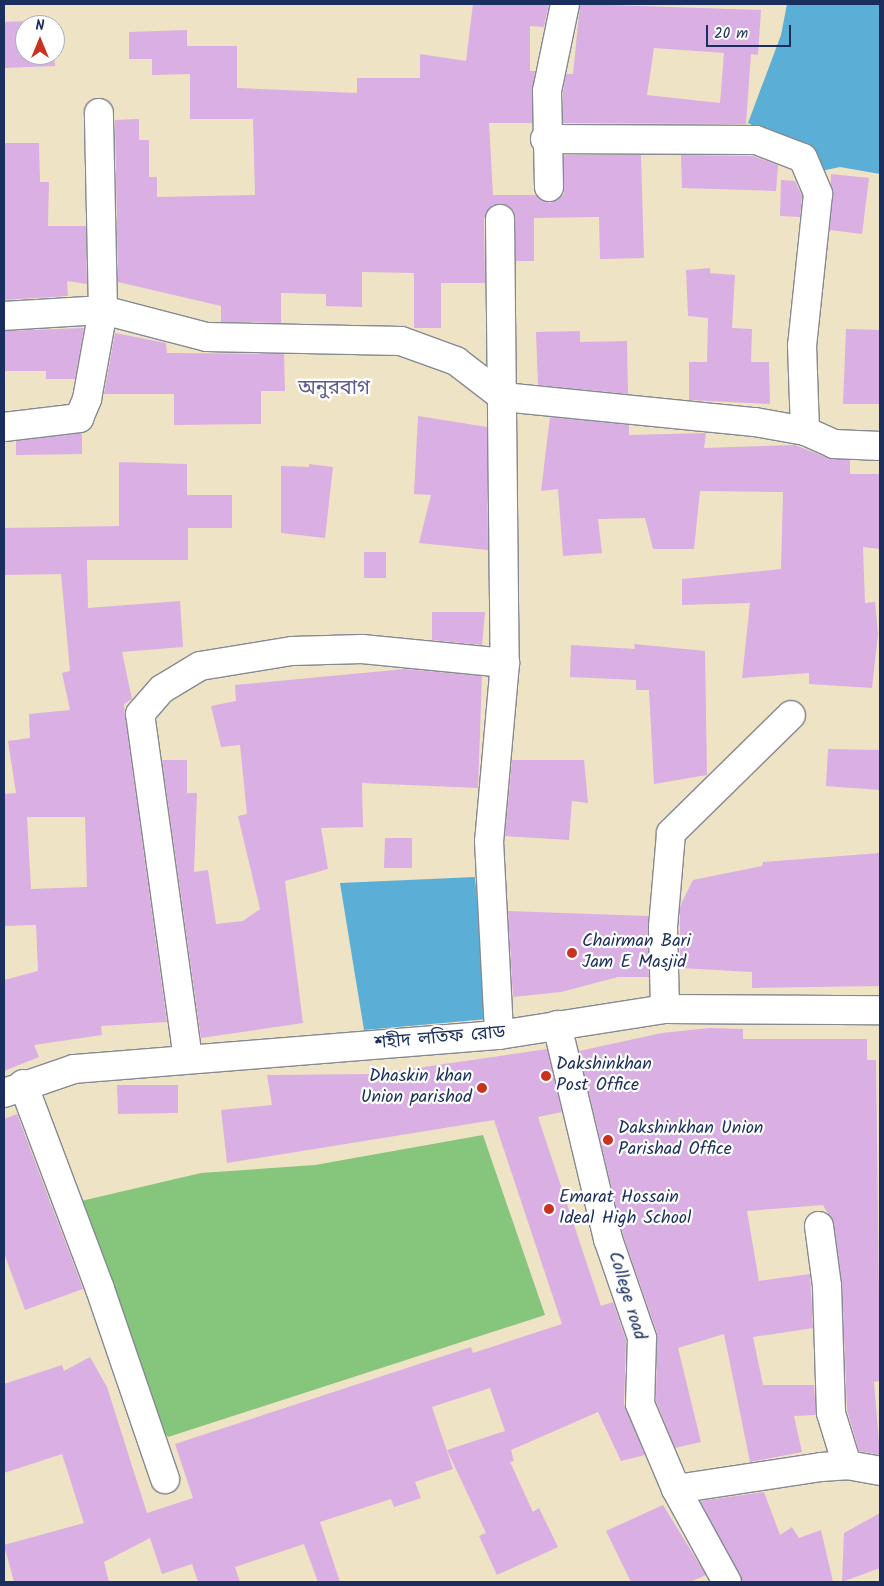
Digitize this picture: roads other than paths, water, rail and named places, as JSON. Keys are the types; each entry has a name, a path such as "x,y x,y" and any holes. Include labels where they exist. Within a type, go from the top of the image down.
{"street":[{"path":"548,187 545,139 547,92 565,4"},
{"path":"4,427 79,418 87,400 103,310 99,113"},
{"path":"545,139 756,140 803,158 818,194 802,344 805,431"},
{"path":"499,1035 489,841 505,663 500,219"},
{"path":"4,316 103,310 207,338 401,341 456,361 503,397 755,422 805,431 834,444 880,446"},
{"path":"188,1059 140,714 162,689 200,666 292,651 362,649 505,663"},
{"path":"665,1009 663,927 671,833 791,715"},
{"name":"শহীদ লতিফ রোড","path":"13,1088 74,1069 499,1035 665,1009 880,1010"},
{"name":"College road","path":"557,1025 608,1239 642,1338 640,1404 676,1489 727,1582"},
{"path":"13,1088 100,1289 165,1479"},
{"path":"819,1226 827,1286 831,1412 847,1465"},
{"path":"676,1489 847,1465 880,1471"}],"water":[{"path":"787,4 880,4 880,174 840,167 812,173 774,135 748,123 781,35"},
{"path":"475,877 488,1019 364,1030 340,883"}],"place":[{"name":"Chairman Bari Jam E Masjid","path":"572,953"},
{"name":"Dakshinkhan Post Office","path":"546,1076"},
{"name":"Dhaskin khan Union parishod","path":"482,1088"},
{"name":"Dakshinkhan Union Parishad Office","path":"608,1140"},
{"name":"Emarat Hossain Ideal High School","path":"549,1209"}],"district":[{"name":"অনুরবাগ","path":"334,389"}]}
